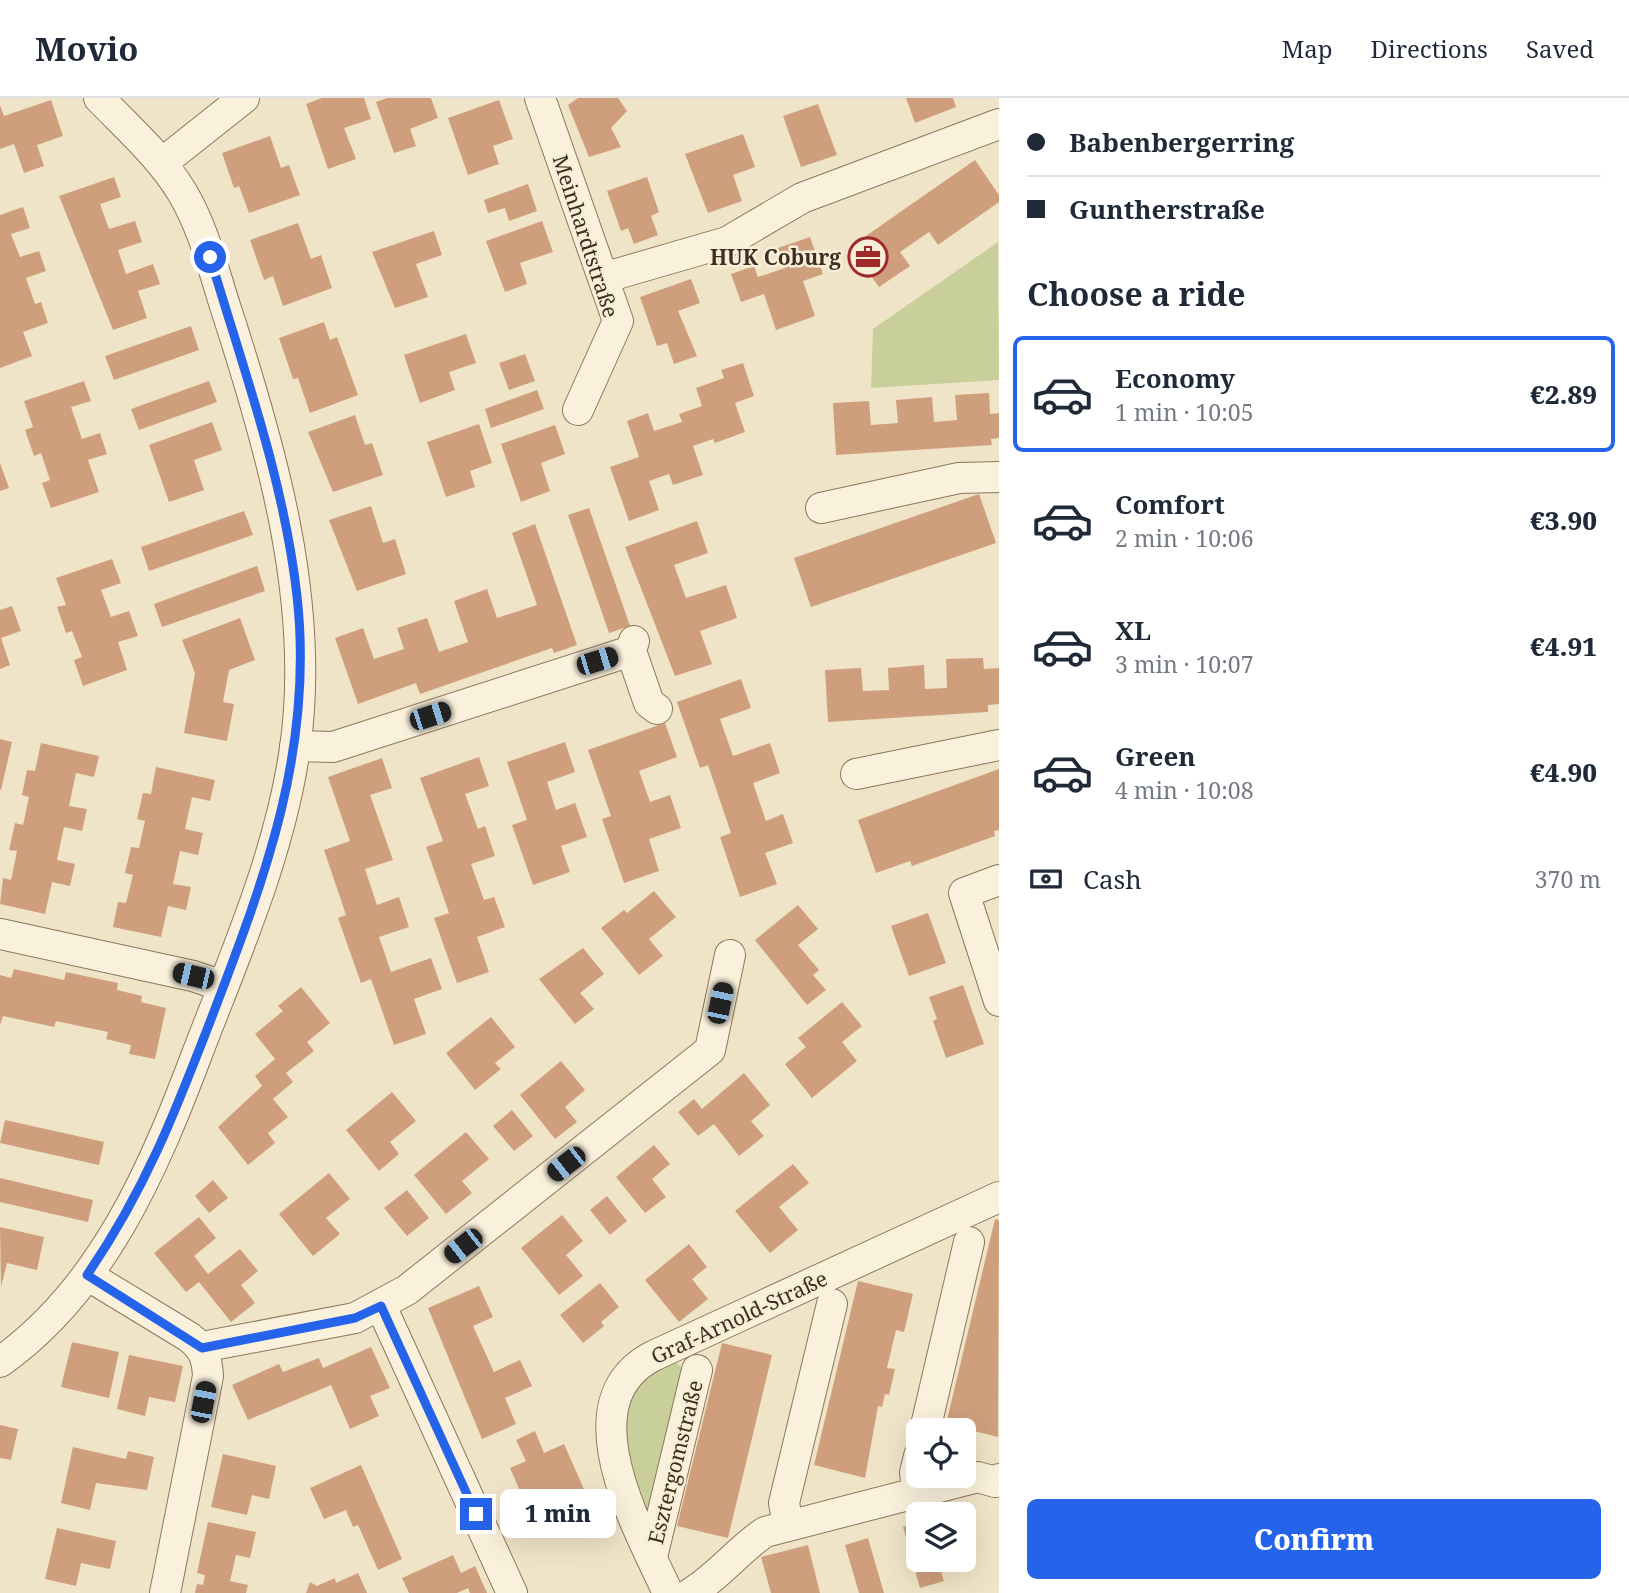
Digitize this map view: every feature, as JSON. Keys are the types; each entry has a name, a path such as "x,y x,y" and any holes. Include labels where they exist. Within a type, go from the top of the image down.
{"street":[{"path":"0,1362 18,1349 57,1311 87,1275 140,1191 160,1151 248,920 285,802 295,746 300,658 297,597 288,541 240,351 203,234 162,163 99,98"},
{"path":"162,163 244,98"},
{"name":"Meinhardtstraße","path":"540,98 618,321 579,410"},
{"path":"603,278 727,242 802,198 999,124"},
{"path":"821,509 959,478 999,477"},
{"path":"295,746 333,747 632,646 649,703 657,709"},
{"path":"856,774 999,746"},
{"path":"999,880 964,894 992,952 999,1001"},
{"path":"0,934 193,976 223,986"},
{"path":"87,1275 202,1348 355,1318 381,1306 407,1290 710,1050 730,955"},
{"name":"Graf-Arnold-Straße","path":"652,1557 637,1525 609,1433 615,1394 632,1370 653,1356 999,1197"},
{"path":"928,1418 969,1242"},
{"path":"788,1525 784,1503 832,1304"},
{"path":"381,1306 512,1593"},
{"path":"165,1593 208,1376 202,1348"},
{"name":"Esztergomstraße","path":"668,1593 652,1557 697,1370"},
{"path":"691,1593 708,1583 749,1543 765,1532 978,1477 998,1483"}],"green space":[{"path":"998,242 999,380 871,388 873,329"},
{"path":"672,1359 685,1370 651,1520 643,1522 618,1413 625,1394"}],"building":[{"path":"322,98 364,98 371,119 344,128 356,159 328,169 306,104"},
{"path":"387,98 431,98 438,118 410,129 416,146 394,153 376,102"},
{"path":"578,98 618,98 627,111 611,128 621,147 589,157 568,105"},
{"path":"906,98 953,98 956,107 915,123"},
{"path":"51,100 63,136 37,145 44,166 24,173 14,144 0,149 0,105 4,116"},
{"path":"499,100 513,139 493,146 499,164 468,175 448,118"},
{"path":"818,104 837,155 801,167 783,116"},
{"path":"743,134 755,167 733,175 742,201 708,213 685,154"},
{"path":"270,136 281,168 289,165 300,195 249,213 239,186 234,188 222,153"},
{"path":"975,160 999,195 999,202 938,245 929,232 900,252 910,266 879,287 850,247"},
{"path":"114,177 121,197 100,204 109,229 135,221 142,242 118,250 126,274 153,264 160,284 138,291 147,318 113,330 59,196"},
{"path":"647,177 659,212 651,216 658,235 634,244 628,228 621,231 607,191"},
{"path":"528,184 537,211 509,221 505,208 488,213 484,200"},
{"path":"23,207 30,228 11,234 20,257 39,251 46,271 26,278 35,304 41,302 48,323 23,332 32,356 0,368 0,215"},
{"path":"542,221 553,252 520,263 527,284 505,292 486,241"},
{"path":"298,223 311,259 321,255 332,288 283,306 273,276 264,280 250,240"},
{"path":"434,231 442,255 416,264 428,297 395,308 372,252"},
{"path":"810,237 823,274 803,281 815,316 776,330 764,294 741,302 731,274 754,266 758,277 785,268 778,248"},
{"path":"691,279 700,303 678,311 697,356 674,364 667,343 657,346 640,297"},
{"path":"324,322 330,340 337,337 358,395 310,413 298,378 293,379 279,338"},
{"path":"191,326 199,350 114,380 105,356"},
{"path":"466,334 476,363 449,372 455,390 420,403 404,355"},
{"path":"525,354 535,381 509,390 499,363"},
{"path":"743,363 754,396 735,403 745,432 715,443 713,439 693,446 703,475 673,485 669,474 649,481 659,510 629,521 610,467 639,457 627,421 648,413 654,431 682,422 679,414 702,406 696,388 724,378 721,370"},
{"path":"84,381 91,401 71,407 82,439 100,433 107,454 88,460 99,492 51,508 42,483 50,480 41,453 34,456 25,430 33,427 24,401"},
{"path":"209,381 217,402 139,430 131,409"},
{"path":"537,390 544,409 491,428 485,409"},
{"path":"989,393 990,414 999,413 999,438 991,439 992,445 836,455 833,403 869,401 871,425 898,423 896,400 932,397 934,422 957,420 955,395"},
{"path":"355,415 365,445 372,443 383,475 333,492 308,432"},
{"path":"212,422 222,450 194,460 204,490 169,502 149,445"},
{"path":"479,424 492,463 470,471 475,487 446,497 427,442"},
{"path":"555,425 565,454 541,463 550,491 521,502 501,444"},
{"path":"0,463 9,488 0,491"},
{"path":"979,494 996,543 811,607 794,558"},
{"path":"371,506 383,543 395,539 406,574 357,591 329,520"},
{"path":"589,508 630,626 609,633 568,515"},
{"path":"244,511 253,535 149,571 141,547"},
{"path":"697,521 708,553 674,565 686,598 726,585 737,618 700,631 712,664 675,676 625,547"},
{"path":"535,524 577,645 554,653 552,648 420,694 416,683 358,704 335,638 363,628 374,659 404,649 397,628 427,618 439,652 468,642 454,601 487,589 497,618 537,605 512,533"},
{"path":"112,559 121,583 101,590 111,617 129,611 138,636 118,642 127,670 83,686 74,660 82,657 72,631 66,633 57,607 66,605 56,578"},
{"path":"257,566 265,591 162,627 154,604"},
{"path":"12,606 21,631 1,638 10,665 0,669 0,610"},
{"path":"240,618 255,660 229,670 223,702 234,704 227,741 184,733 195,673 182,640"},
{"path":"983,658 984,669 999,668 999,704 988,705 988,712 828,722 825,670 861,668 863,691 889,690 888,668 924,665 925,689 947,688 946,659"},
{"path":"741,679 751,708 720,719 733,756 770,743 780,773 753,783 766,821 783,814 793,843 765,853 777,884 740,897 720,837 731,833 708,765 700,768 677,702"},
{"path":"665,723 677,757 639,771 650,802 670,795 681,828 649,839 659,871 624,883 602,819 611,816 588,750"},
{"path":"0,739 12,742 1,790 0,789"},
{"path":"565,742 575,772 547,782 556,810 575,803 587,837 561,846 570,872 533,885 512,825 527,820 507,762"},
{"path":"41,743 99,756 94,777 76,773 69,806 87,809 82,831 64,827 57,860 75,864 70,886 52,882 45,914 0,904 3,878 11,880 17,851 9,850 15,823 23,825 29,797 22,795 27,770 35,771"},
{"path":"479,757 489,786 465,794 478,829 485,826 495,856 471,864 484,900 494,897 505,927 477,937 489,972 457,983 434,918 449,913 426,847 443,841 420,778"},
{"path":"382,758 392,788 370,795 393,860 365,869 377,905 399,897 409,927 379,937 391,972 431,958 442,989 414,999 426,1034 394,1045 371,979 361,983 338,918 346,915 324,850 350,841 328,777"},
{"path":"156,767 215,780 210,801 192,797 185,829 203,833 198,855 180,851 173,884 191,887 186,910 168,906 161,937 113,927 118,902 126,903 133,875 125,873 131,847 139,848 145,821 137,819 143,793 151,794"},
{"path":"999,769 999,830 994,831 995,836 912,866 910,861 876,873 858,820"},
{"path":"654,891 676,917 649,939 663,956 639,975 601,928 624,910 627,913"},
{"path":"798,905 818,929 798,945 819,970 813,975 826,990 807,1005 755,940"},
{"path":"928,913 946,963 909,976 891,926"},
{"path":"583,948 604,974 580,993 594,1009 575,1024 539,979"},
{"path":"14,969 64,980 66,972 118,983 117,990 142,996 141,1002 166,1008 155,1059 129,1054 131,1045 106,1039 108,1032 56,1021 54,1027 3,1016 0,1025 0,975 11,978"},
{"path":"963,985 984,1044 946,1058 933,1021 937,1019 929,997"},
{"path":"301,987 330,1023 307,1042 314,1051 286,1073 293,1082 273,1099 288,1117 268,1133 275,1143 248,1165 218,1127 262,1086 255,1076 275,1059 255,1034 283,1011 278,1006"},
{"path":"842,1002 862,1026 842,1042 857,1061 812,1098 785,1064 806,1047 798,1038"},
{"path":"491,1017 515,1047 495,1063 501,1069 475,1090 446,1053"},
{"path":"561,1061 585,1090 565,1107 577,1122 555,1139 520,1095"},
{"path":"744,1073 770,1105 751,1121 764,1136 739,1156 714,1124 698,1136 678,1112 694,1099 702,1109"},
{"path":"392,1092 416,1121 390,1142 399,1154 379,1171 346,1130"},
{"path":"512,1110 533,1136 514,1151 493,1126"},
{"path":"5,1120 104,1142 99,1165 0,1143"},
{"path":"466,1132 489,1159 462,1181 472,1193 446,1214 414,1175"},
{"path":"654,1145 670,1164 652,1179 666,1197 645,1213 616,1177"},
{"path":"793,1164 809,1183 779,1207 798,1230 770,1253 735,1211"},
{"path":"329,1173 350,1199 326,1218 340,1234 313,1256 279,1214"},
{"path":"0,1178 93,1200 88,1222 0,1202"},
{"path":"213,1180 228,1198 209,1213 195,1196"},
{"path":"407,1190 429,1218 407,1236 384,1208"},
{"path":"607,1196 627,1221 610,1235 590,1210"},
{"path":"562,1215 583,1241 566,1255 583,1276 559,1295 521,1248"},
{"path":"199,1217 216,1238 194,1256 208,1274 240,1249 258,1271 241,1285 255,1303 231,1322 199,1282 186,1292 154,1253"},
{"path":"995,1219 999,1220 998,1437 976,1432 976,1418 947,1418"},
{"path":"0,1227 44,1237 37,1270 7,1263 1,1287"},
{"path":"689,1244 707,1267 692,1279 708,1299 679,1322 645,1280"},
{"path":"858,1281 913,1294 904,1332 896,1330 887,1368 895,1369 889,1395 885,1394 882,1407 878,1406 865,1478 814,1465"},
{"path":"600,1283 619,1307 601,1322 604,1326 583,1343 560,1315"},
{"path":"479,1286 493,1317 473,1326 494,1372 520,1360 532,1386 505,1398 516,1424 482,1439 428,1308"},
{"path":"72,1342 119,1352 109,1398 61,1387"},
{"path":"722,1343 772,1355 728,1538 677,1526"},
{"path":"371,1347 390,1388 370,1396 379,1416 350,1429 331,1385 248,1420 232,1385 279,1364 283,1372 319,1358 323,1368"},
{"path":"129,1355 183,1366 175,1402 149,1397 145,1416 117,1409"},
{"path":"0,1425 18,1429 11,1460 0,1458"},
{"path":"535,1431 544,1453 564,1444 587,1496 533,1520 510,1468 526,1461 516,1440"},
{"path":"73,1447 126,1459 128,1451 154,1457 147,1490 96,1483 90,1510 61,1503"},
{"path":"223,1454 276,1466 269,1499 252,1495 247,1515 211,1507"},
{"path":"361,1465 402,1559 378,1570 358,1525 353,1527 346,1510 324,1519 310,1488"},
{"path":"208,1522 256,1532 250,1558 236,1555 230,1581 248,1585 246,1593 195,1593 197,1584 203,1585 205,1575 197,1573"},
{"path":"57,1528 116,1541 110,1569 81,1563 76,1586 45,1579"},
{"path":"868,1538 884,1593 859,1593 845,1545"},
{"path":"808,1545 820,1593 771,1593 761,1557"},
{"path":"453,1555 461,1573 475,1566 487,1593 470,1593 468,1588 457,1593 409,1593 402,1578"},
{"path":"916,1572 941,1572 944,1581 920,1588"},
{"path":"358,1573 367,1593 306,1593 310,1582 317,1586 335,1578 336,1583"}],"place":[{"name":"HUK Coburg","path":"868,257"}],"route":[{"path":"210,257 240,351 288,541 297,597 299,715 285,802 248,920 185,1087 160,1151 140,1191 87,1275 190,1337 202,1348 355,1318 381,1306 476,1514"}]}
